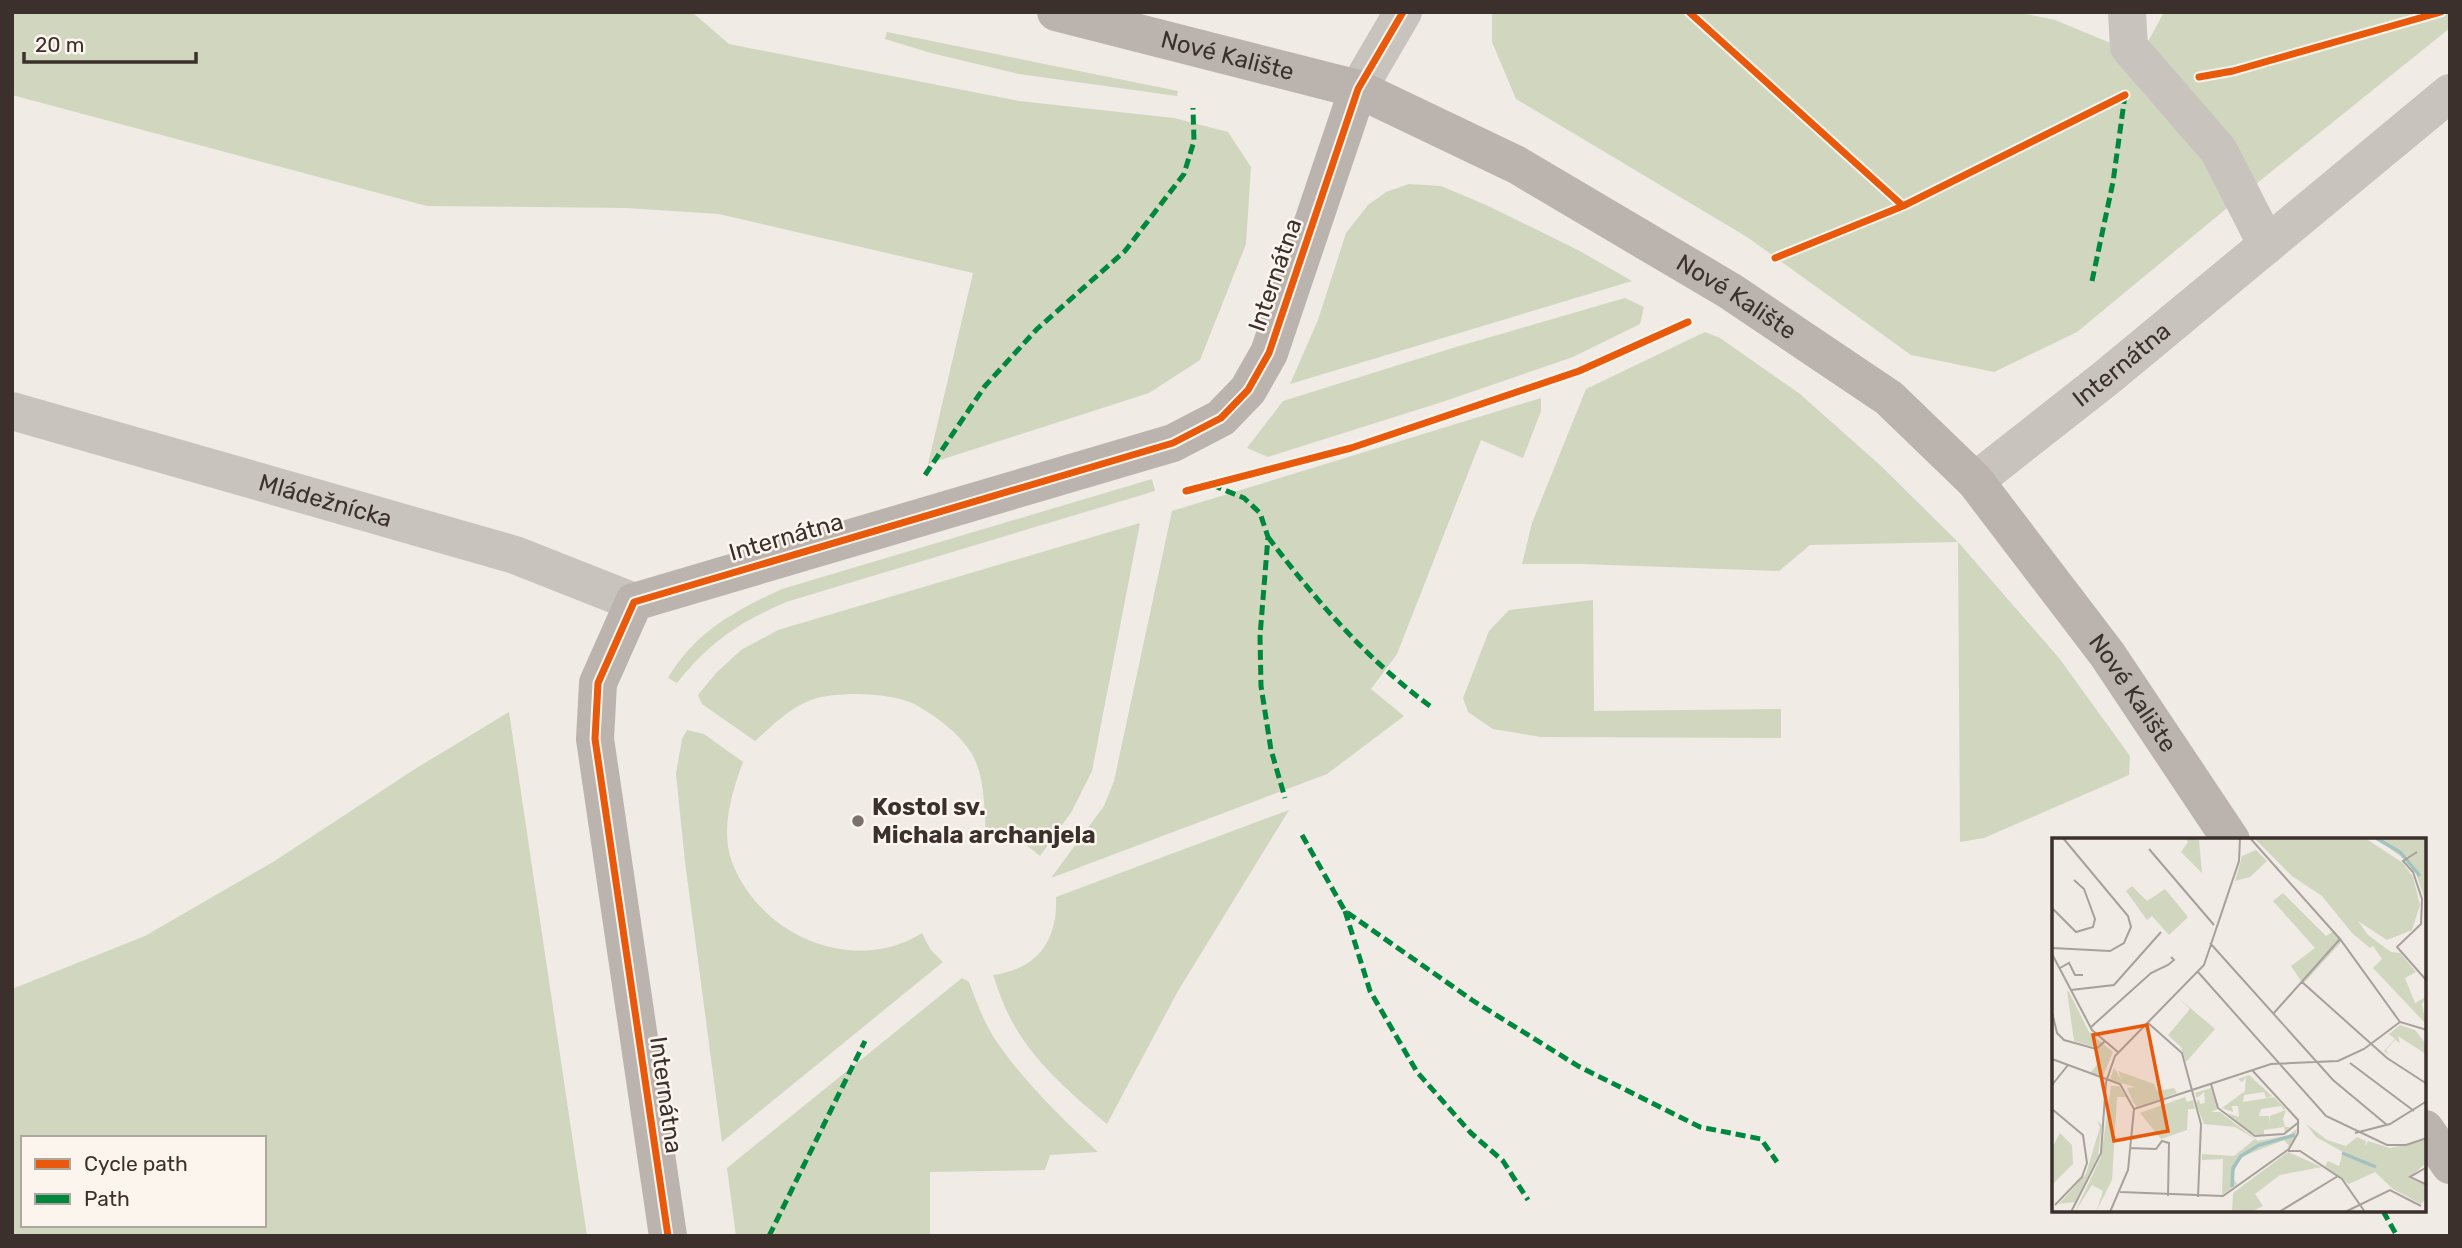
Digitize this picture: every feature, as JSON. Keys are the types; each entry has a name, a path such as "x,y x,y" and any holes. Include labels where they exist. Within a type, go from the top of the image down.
{"street":[{"name":"Nové Kalište","path":"1056,12 1358,89 1517,165 1730,291 1889,398 1975,481 2107,654 2230,838"},
{"path":"1358,89 1404,12"},
{"path":"2127,12 2129,47 2219,151 2267,245"},
{"name":"Internátna","path":"667,1236 596,739 598,683 634,602 1173,443 1221,418 1248,390 1269,353 1358,89"},
{"name":"Internátna","path":"1975,481 2106,378 2450,93"},
{"name":"Mládežnícka","path":"12,411 515,555 634,602"},
{"path":"2427,1132 2450,1165"}],"green space":[{"path":"12,12 692,12 729,44 1019,101 1174,118 1228,132 1251,167 1246,244 1200,360 1149,393 928,464 973,273 719,214 626,208 427,206 12,95"},
{"path":"1492,12 2016,12 2055,20 2132,52 2143,51 2164,12 2450,12 2450,28 2077,332 1994,372 1911,355 1747,237 1516,99 1492,42"},
{"path":"887,32 1178,91 1177,96 1019,74 885,39"},
{"path":"1409,184 1441,186 1486,205 1578,250 1632,281 1290,384 1318,320 1346,233 1368,205 1386,192"},
{"path":"1625,298 1644,307 1640,324 1573,357 1268,457 1247,448 1283,401"},
{"path":"1705,332 1720,338 1800,394 1881,466 1958,542 1810,545 1779,571 1522,564 1532,523 1586,389"},
{"path":"1541,398 1541,411 1523,458 1481,440 1397,654 1371,689 1404,716 1327,774 1051,878 1104,806 1114,781 1172,511"},
{"path":"1152,479 1155,491 786,602 726,635 701,656 677,683 668,678 691,647 718,624 782,589"},
{"path":"1140,523 1092,771 1072,811 1040,856 1016,839 986,833 982,782 972,754 947,726 916,705 879,695 822,697 795,708 755,741 702,704 698,695 716,673 741,650 778,630"},
{"path":"1958,542 2059,658 2130,756 2129,775 1984,838 1960,842"},
{"path":"1593,600 1594,711 1781,709 1781,738 1541,737 1493,729 1468,712 1463,698 1489,631 1509,610"},
{"path":"509,712 587,1236 12,1236 12,989 145,936 273,862 415,769"},
{"path":"687,730 704,734 743,762 729,811 727,837 732,862 745,888 764,910 786,928 812,941 839,949 868,950 895,945 922,933 930,949 943,962 722,1142 676,774 682,739"},
{"path":"1289,810 1178,991 1107,1124 1045,1066 1023,1040 1002,1001 993,975 1022,966 1042,950 1053,927 1056,897"},
{"path":"962,978 969,982 990,1030 1010,1060 1046,1101 1098,1152 1050,1155 1045,1170 930,1172 930,1236 736,1236 727,1168"}],"marked path":[{"path":"2092,281 2113,182 2125,95"},
{"path":"925,475 985,386 1037,329 1125,251 1184,174 1194,141 1193,108"},
{"path":"1212,485 1244,498 1260,513 1268,537 1260,636 1261,686 1271,750 1285,798"},
{"path":"1268,537 1305,584 1366,651 1434,709"},
{"path":"1302,835 1345,911 1472,1000 1578,1066 1700,1127 1761,1139 1777,1162"},
{"path":"1345,911 1370,991 1417,1072 1471,1133 1503,1161 1528,1200"},
{"path":"769,1236 865,1041"},
{"path":"2384,1213 2397,1236"}],"cycle path":[{"path":"668,1236 595,739 598,683 634,602 1173,443 1221,418 1248,390 1269,353 1358,89 1403,12"},
{"path":"1689,12 1903,206"},
{"path":"2199,77 2233,71 2441,12"},
{"path":"1775,258 1903,206 2125,95"},
{"path":"1186,491 1351,448 1579,371 1688,322"}],"place":[{"name":"Kostol sv. Michala archanjela","path":"858,821"}]}
